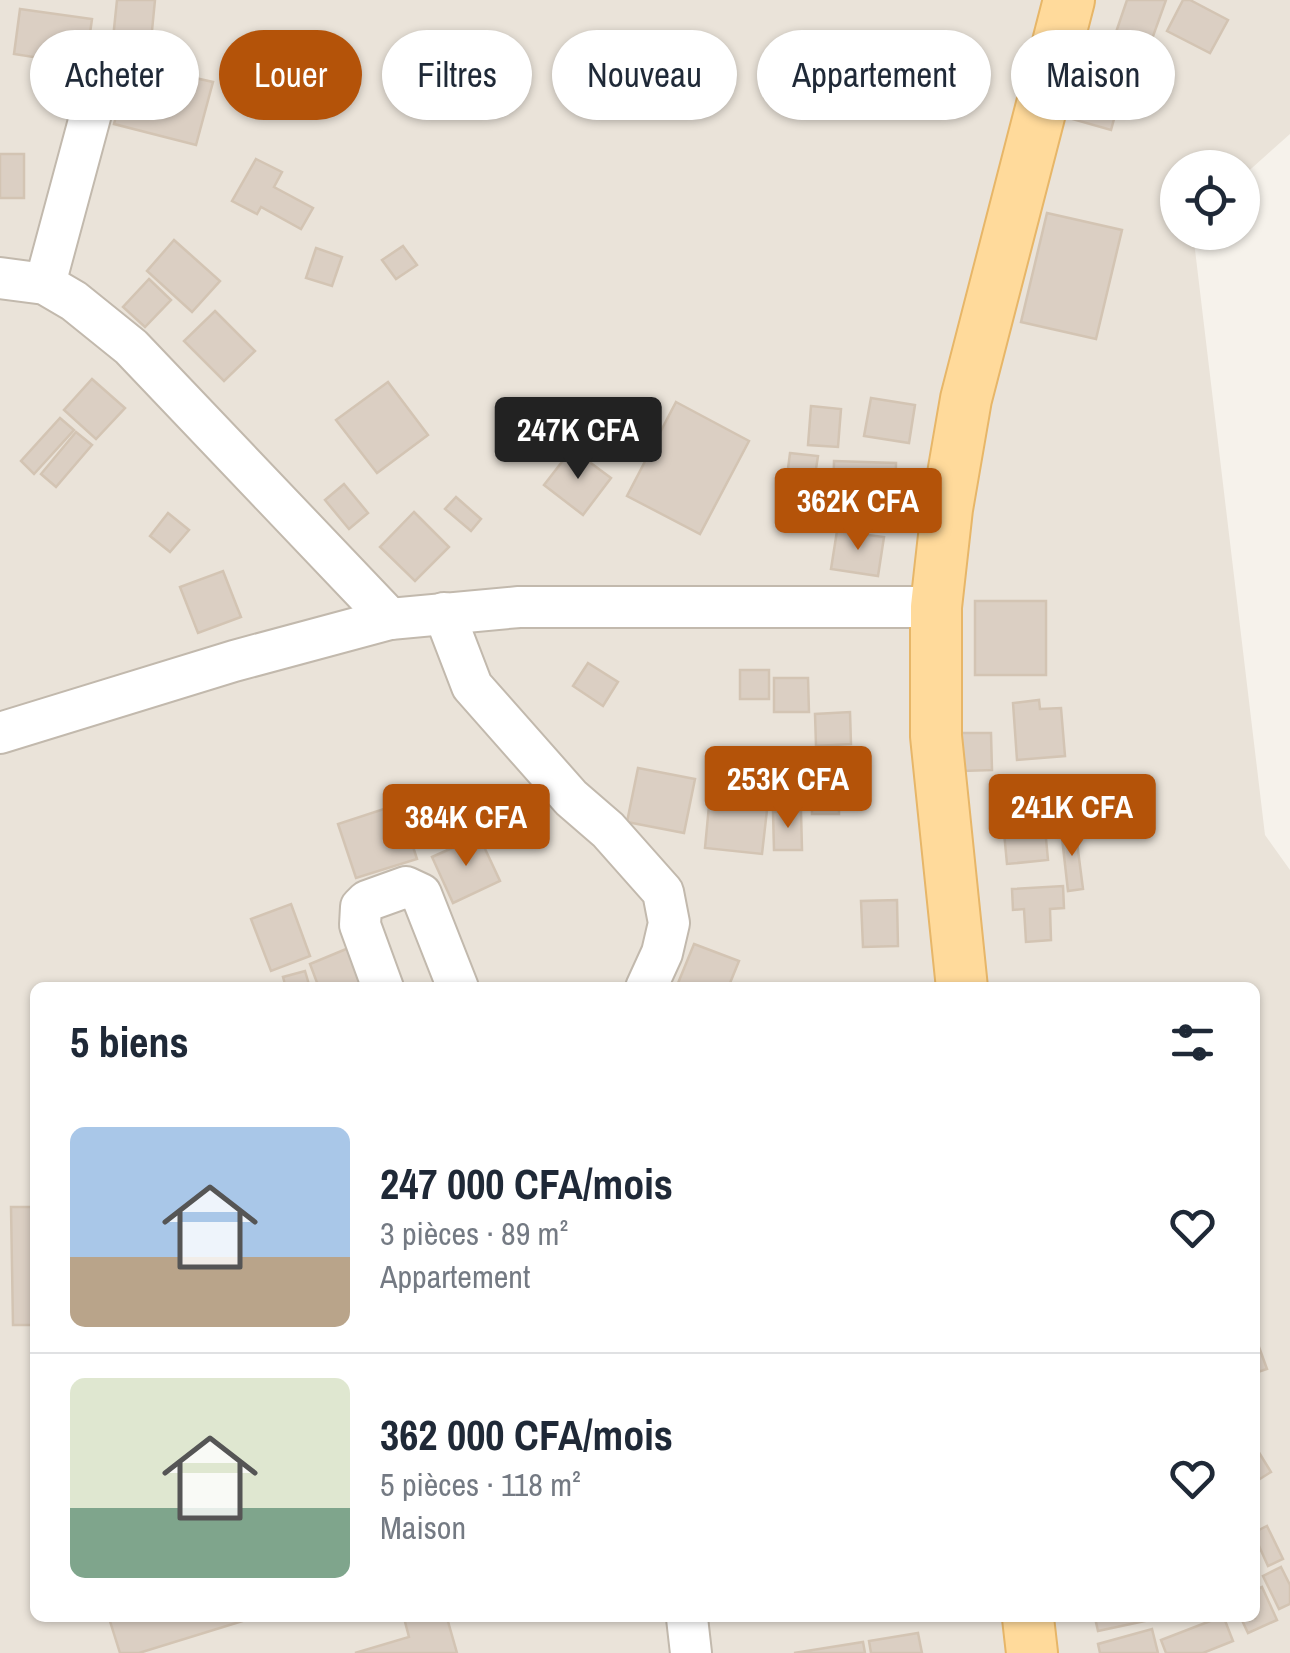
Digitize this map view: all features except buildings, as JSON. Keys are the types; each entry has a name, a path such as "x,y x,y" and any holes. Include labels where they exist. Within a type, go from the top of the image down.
{"main road":[{"path":"961,982 936,736 936,608 947,509 966,399 1069,0"},
{"path":"1028,1622 1032,1653"}],"street":[{"path":"45,284 89,120"},
{"path":"0,278 45,284 74,300 131,348 390,619"},
{"path":"0,732 234,660 390,619 519,607 936,608"},
{"path":"444,613 472,686 571,798 608,830 663,892 668,923 662,953 649,982"},
{"path":"381,982 359,914 366,900 406,887 421,894 456,982"},
{"path":"687,1622 691,1653"}],"shaded area":[{"path":"0,0 1290,0 1290,134 1260,161 1260,150 1160,150 1160,250 1195,250 1265,835 1290,870 1290,1653 0,1653"}]}
